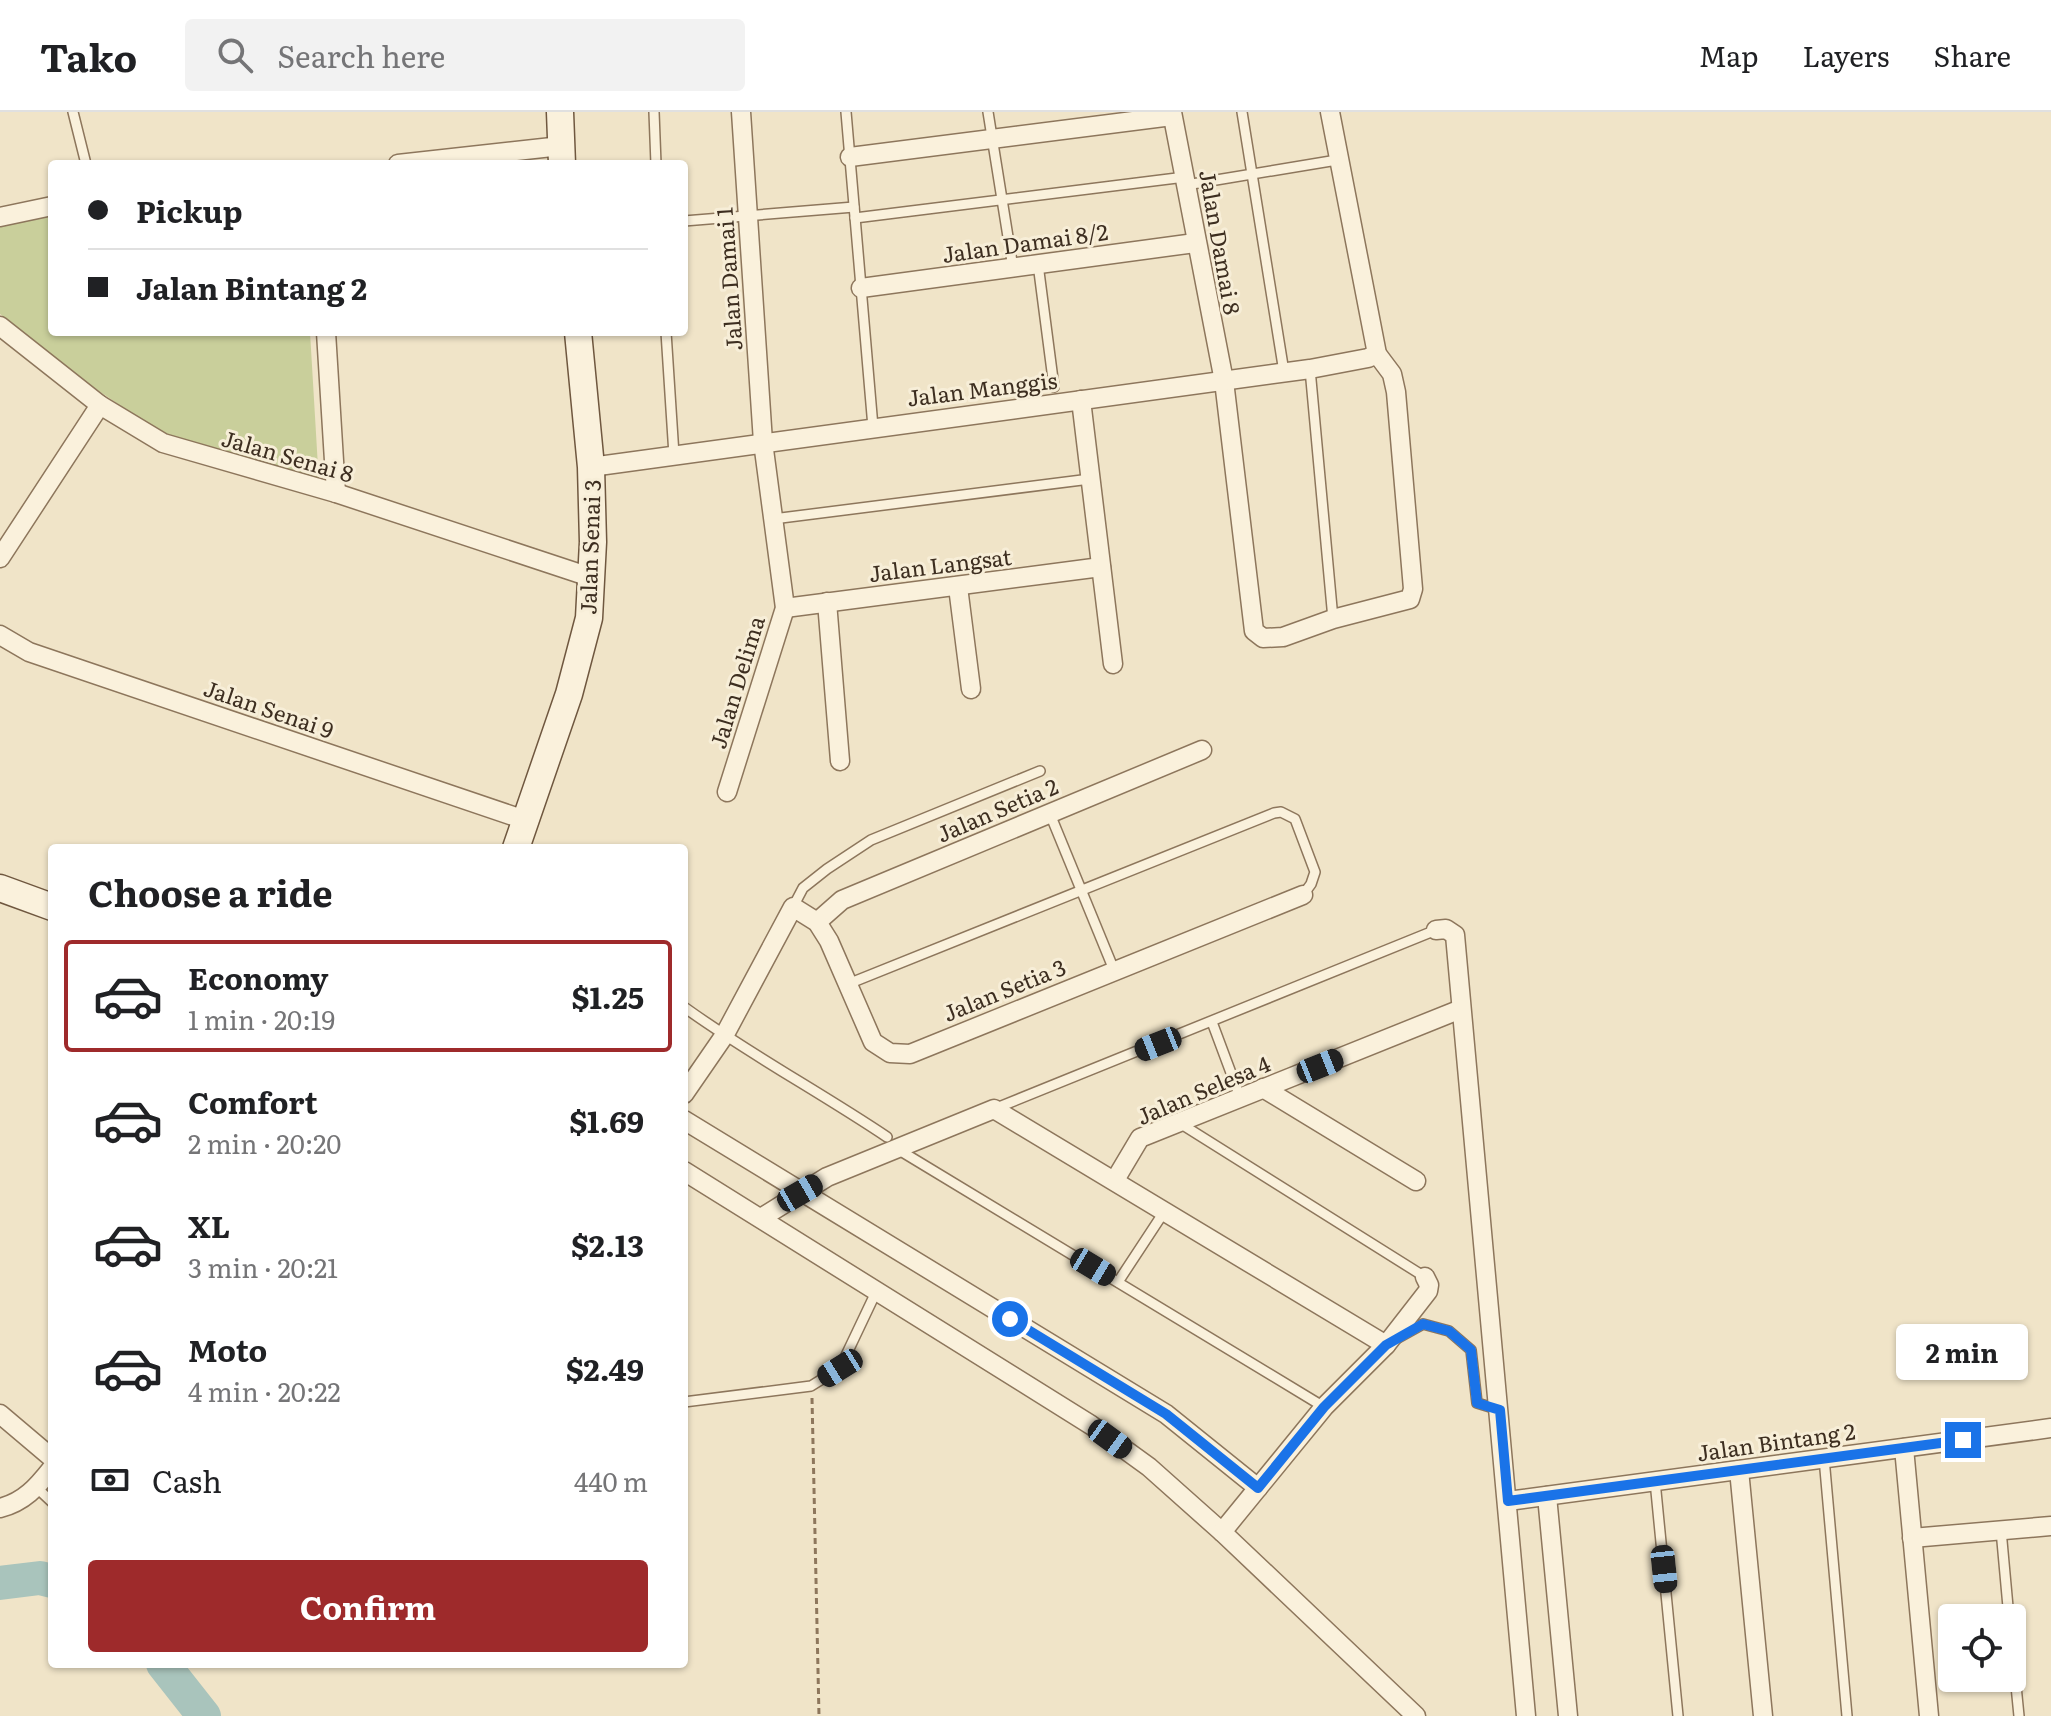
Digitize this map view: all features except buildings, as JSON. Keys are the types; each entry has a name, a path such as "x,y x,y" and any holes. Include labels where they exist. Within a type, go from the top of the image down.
{"street":[{"path":"471,160 562,155 560,112"},
{"name":"Jalan Damai 1","path":"741,112 763,442"},
{"path":"1330,112 1377,354 1392,374 1396,392 1413,589 1410,599 1333,619"},
{"path":"850,157 1172,114"},
{"name":"Jalan Damai 8","path":"1172,114 1224,381 1254,631 1263,638 1283,637 1333,619"},
{"path":"0,217 48,207"},
{"name":"Jalan Damai 8/2","path":"861,288 1195,243"},
{"name":"Jalan Senai 8","path":"0,326 100,405 163,443 336,493 590,577"},
{"path":"326,336 336,493"},
{"name":"Jalan Senai 3","path":"517,844 573,679 589,618 591,467 578,336"},
{"name":"Jalan Manggis","path":"591,467 1310,369 1377,354"},
{"path":"1081,400 1113,664"},
{"path":"0,558 100,405"},
{"name":"Jalan Delima","path":"727,792 785,608 763,442"},
{"name":"Jalan Langsat","path":"785,608 1101,567"},
{"path":"958,587 971,689"},
{"path":"827,602 840,761"},
{"name":"Jalan Senai 9","path":"0,635 29,652 525,820"},
{"name":"Jalan Setia 2","path":"817,922 842,900 1202,750"},
{"path":"0,888 48,906"},
{"name":"Jalan Setia 3","path":"793,907 817,922 829,941 873,1042 890,1053 910,1054 1303,895"},
{"path":"688,1088 724,1036 793,907"},
{"path":"1436,930 1446,929 1455,935 1526,1716"},
{"name":"Jalan Selesa 4","path":"1115,1180 1140,1138 1461,1009"},
{"path":"1263,1088 1416,1181"},
{"path":"761,1218 891,1142 994,1109 1386,1345"},
{"path":"688,1123 1166,1414 1258,1488"},
{"path":"688,1173 1091,1425 1149,1467 1416,1716"},
{"path":"1222,1532 1324,1407 1386,1345 1428,1291 1425,1277"},
{"path":"0,1414 48,1455"},
{"name":"Jalan Bintang 2","path":"1508,1501 2051,1428"},
{"path":"1904,1448 1929,1716"},
{"path":"1739,1470 1763,1716"},
{"path":"0,1508 17,1504 48,1473"},
{"path":"1547,1496 1568,1716"},
{"path":"1912,1538 2051,1526"}],"lane":[{"path":"73,112 85,160"},
{"path":"654,112 656,160"},
{"path":"846,112 873,427"},
{"path":"988,112 1013,268"},
{"path":"1242,112 1284,372"},
{"path":"855,218 1253,175 1337,160"},
{"path":"688,221 854,207"},
{"path":"1038,264 1054,387"},
{"path":"666,336 674,455"},
{"path":"1310,369 1333,619"},
{"path":"773,519 1090,479"},
{"path":"793,907 803,888 871,840 1040,771"},
{"path":"848,984 1266,815 1281,812 1295,819 1315,872 1303,895"},
{"path":"1050,814 1114,970"},
{"path":"994,1109 1436,930"},
{"path":"688,1010 724,1036 813,1088 891,1142 1324,1407"},
{"path":"1212,1022 1240,1097"},
{"path":"1178,1122 1425,1277"},
{"path":"1118,1282 1164,1212"},
{"path":"688,1401 811,1386 840,1368 877,1290"},
{"path":"1386,1345 1423,1324 1449,1331 1471,1350 1477,1403 1500,1410"},
{"path":"1824,1458 1847,1716"},
{"path":"1655,1481 1678,1716"},
{"path":"36,1487 48,1498"},
{"path":"2001,1530 2008,1604"},
{"path":"2017,1692 2019,1716"}],"path":[{"path":"811,1386 819,1716"}],"green space":[{"path":"48,216 48,336 310,336 319,484 161,433 90,385 0,314 0,227"}],"waterway":[{"path":"0,1583 40,1578 48,1580"},
{"path":"166,1668 204,1716"}],"route":[{"path":"1010,1319 1166,1414 1258,1488 1324,1407 1386,1345 1423,1324 1449,1331 1471,1350 1477,1403 1500,1410 1508,1501 1963,1440"}]}
